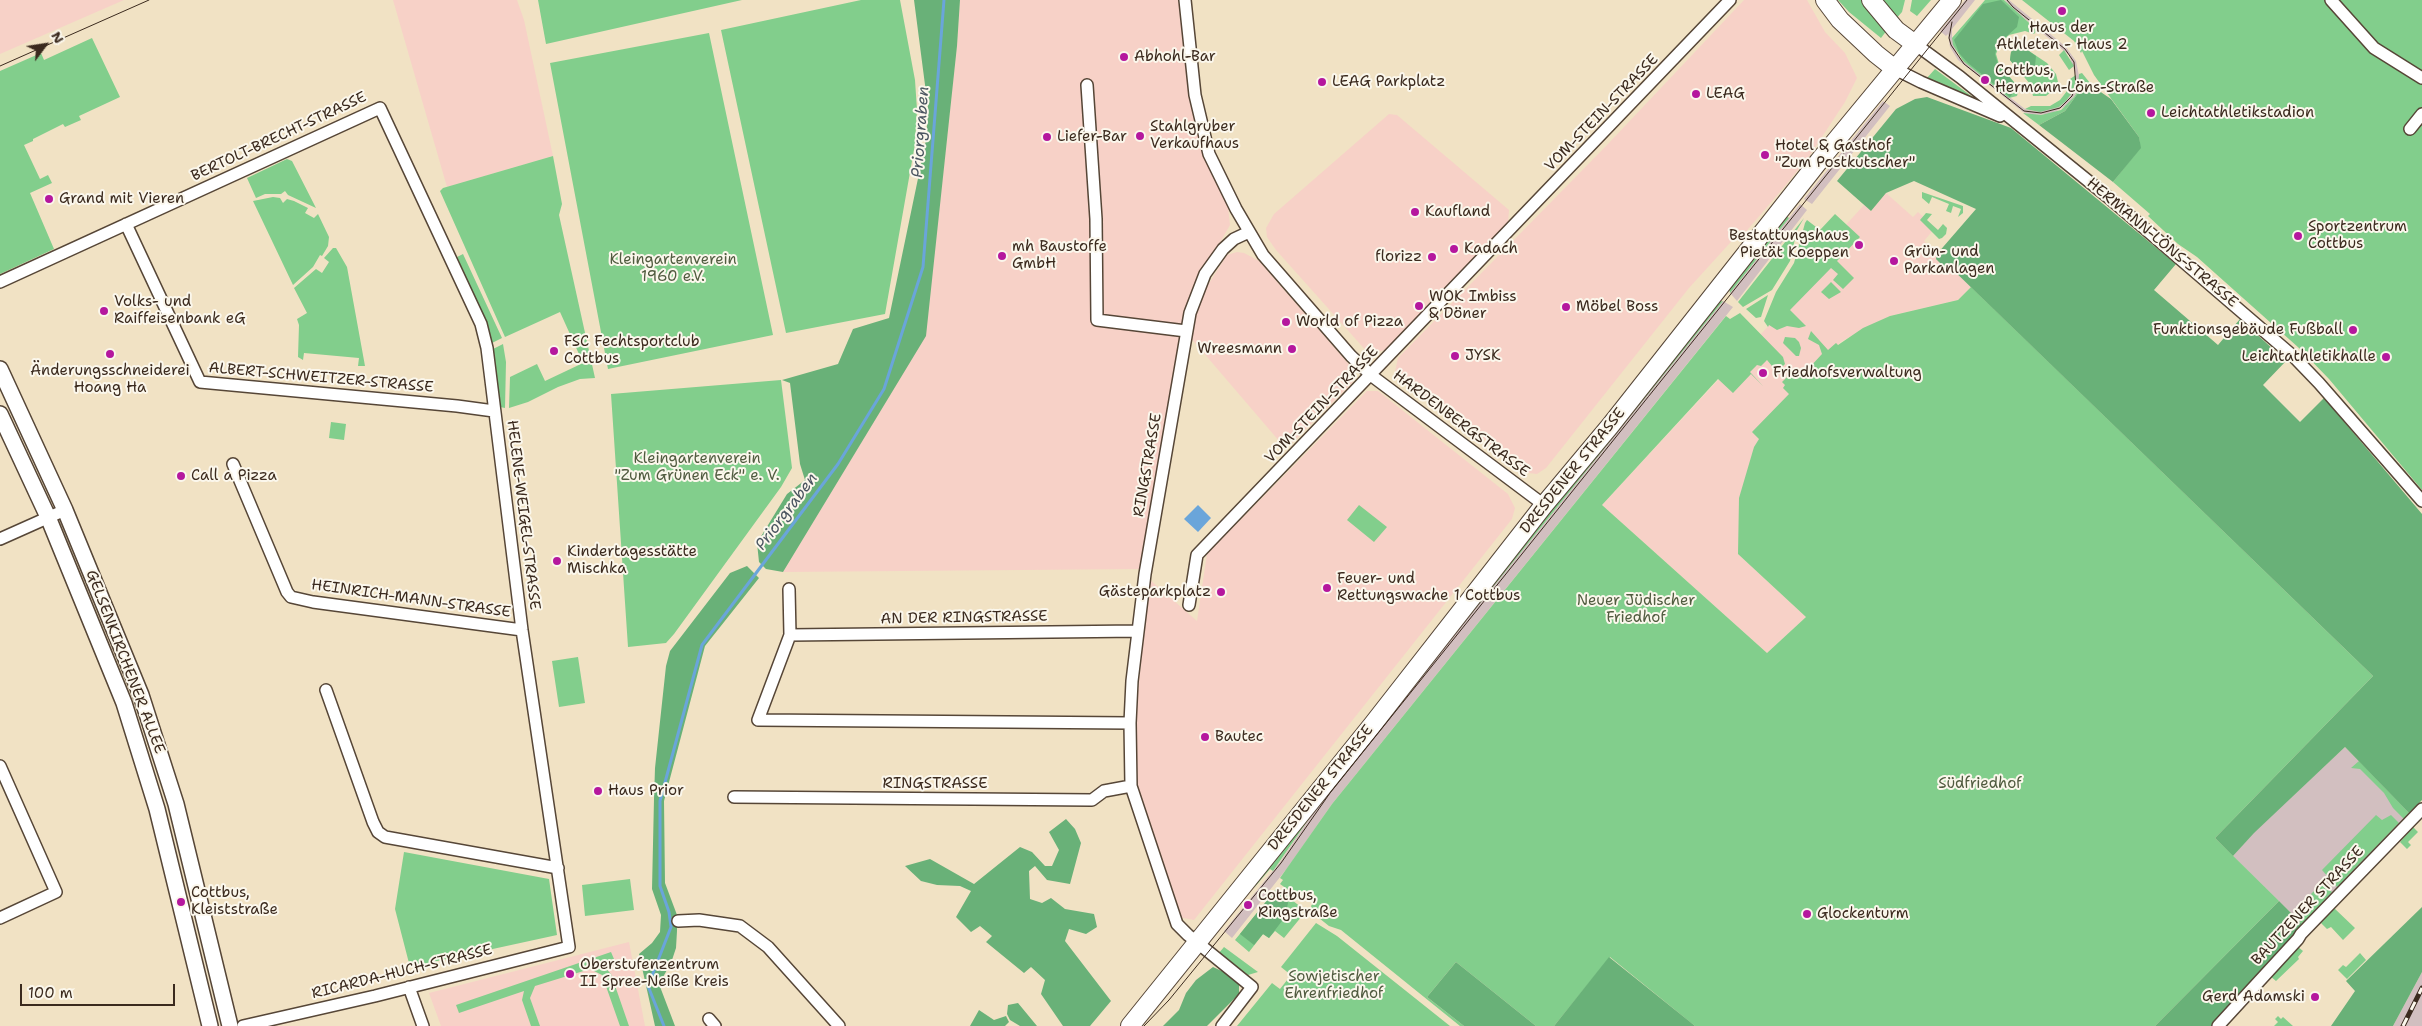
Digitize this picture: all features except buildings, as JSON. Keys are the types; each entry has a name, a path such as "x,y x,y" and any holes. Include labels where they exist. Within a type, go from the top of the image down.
{"main road":[{"name":"HERMANN-LÖNS-STRASSE","path":"1825,0 1840,20 1895,69"},
{"name":"HERMANN-LÖNS-STRASSE","path":"1871,0 1896,30 1915,44"},
{"name":"DRESDENER STRASSE","path":"1130,1026 1373,724 1544,505 1616,418 1819,161 1952,0"},
{"name":"GELSENKIRCHENER ALLEE","path":"0,369 65,510 141,695 176,804 230,1026"},
{"name":"GELSENKIRCHENER ALLEE","path":"0,414 48,517 124,703 157,809 210,1026"}],"street":[{"name":"HARDENBERGSTRASSE","path":"1185,0 1195,95 1209,154 1247,228 1264,255 1352,356 1372,376 1544,505"},
{"name":"VOM-STEIN-STRASSE","path":"1189,605 1197,555 1372,376 1730,0"},
{"path":"2332,0 2374,48 2422,78"},
{"name":"HERMANN-LÖNS-STRASSE","path":"1915,44 2123,209 2293,356 2422,501"},
{"name":"HERMANN-LÖNS-STRASSE","path":"1895,69 2018,124"},
{"path":"1086,85 1096,220 1097,320 1186,331"},
{"name":"BERTOLT-BRECHT-STRASSE","path":"0,282 380,108"},
{"name":"HELENE-WEIGEL-STRASSE","path":"380,108 481,324 487,348 522,630 569,947"},
{"path":"2410,130 2422,114"},
{"name":"ALBERT-SCHWEITZER-STRASSE","path":"126,224 200,382 494,411"},
{"name":"RINGSTRASSE","path":"1222,1026 1252,988 1177,924 1131,786 1130,723 1132,681 1145,574 1190,313 1205,274 1223,250 1247,228"},
{"name":"HEINRICH-MANN-STRASSE","path":"233,464 287,592 291,597 313,602 522,630"},
{"path":"0,539 65,510"},
{"path":"789,589 790,635 758,720 1130,723"},
{"name":"AN DER RINGSTRASSE","path":"790,635 1138,631"},
{"path":"326,690 373,822 378,832 385,838 558,868"},
{"path":"0,766 56,892 0,918"},
{"name":"RINGSTRASSE","path":"734,797 1092,800 1104,791 1131,786"},
{"name":"BAUTZENER STRASSE","path":"2218,1026 2298,939 2300,934 2422,809"},
{"path":"678,921 699,920 740,926 768,947 839,1026"},
{"name":"RICARDA-HUCH-STRASSE","path":"243,1026 569,947"},
{"path":"409,987 423,1026"}],"shaded area":[{"path":"0,0 124,0 0,54"},
{"path":"393,0 517,0 524,20 553,156 447,187"},
{"path":"960,0 1181,0 1190,95 1204,157 1228,207 1230,225 1199,279 1141,569 783,572 925,336 957,46"},
{"path":"1744,0 1807,0 1825,32 1845,53 1857,78 1845,102 1810,155 1785,186 1743,235 1739,233 1689,288 1546,468 1537,474 1528,473 1443,408 1426,400 1394,376 1398,358 1608,144"},
{"path":"1965,0 1975,0 1952,29 1952,38 1958,56 1963,61 2025,109 2034,111 2059,107 2070,96 2076,75 2069,55 2012,8 2005,0 2009,0 2066,47 2076,61 2080,81 2078,91 2069,104 2051,114 2032,115 2023,112 1958,60 1950,47 1948,34 1946,36 1940,31"},
{"path":"1883,101 1890,106 1812,204 1804,199"},
{"path":"1389,114 1397,115 1509,210 1508,223 1385,350 1369,354 1276,250 1267,237 1266,228 1274,214"},
{"path":"1886,193 1913,217 1918,212 1935,228 1924,241 1971,287 1958,300 1890,316 1842,341 1829,352 1786,401 1754,447 1738,554 1806,617 1767,653 1602,505 1841,248 1832,240 1864,205 1871,211"},
{"path":"1800,204 1807,210 1737,301 1730,293"},
{"path":"1237,252 1244,253 1259,261 1353,369 1353,382 1286,449 1190,337 1201,296 1227,255"},
{"path":"1723,301 1733,307 1332,804 1288,867 1232,938 1224,931 1280,862 1324,797"},
{"path":"1367,391 1378,391 1508,494 1515,508 1512,519 1194,920 1179,917 1137,787 1135,723 1149,579 1197,621 1207,554"},
{"path":"2345,747 2411,815 2303,925 2233,856 2253,833"},
{"name":"Oberstufenzentrum II Spree-Neiße Kreis","path":"629,942 645,1026 441,1026 429,993"},
{"path":"2422,972 2422,1026 2393,1026"}],"green space":[{"path":"538,0 742,0 546,44"},
{"path":"861,0 900,0 915,80 917,110 915,144 885,314 786,333 721,30"},
{"path":"914,0 960,0 957,46 926,336 783,572 766,569 759,562 757,543 787,494 805,480 800,464 790,383 782,380 838,364 853,329 889,318 926,140 928,108"},
{"path":"1838,0 1864,0 1887,30 1881,38 1849,12"},
{"path":"1877,0 1905,0 1902,12 1894,21"},
{"path":"1912,0 1931,0 1917,16 1910,11"},
{"path":"1985,0 2004,0 2037,30 2034,34 2025,31 2009,35 2000,44 1996,54 1999,64 2019,88 2017,96 2009,98 1963,61 1953,45 1952,38"},
{"path":"2001,0 2019,17 2017,27 1998,44 1995,54 1998,64 2018,87 2010,97 1968,63 1959,53 1954,40 1983,4"},
{"name":"Sportzentrum Cottbus","path":"2022,0 2422,0 2422,490 2329,379 2299,348 2197,257 2178,244 2148,216 2150,214 2113,182 2140,148 2139,137 2094,75 2082,51 2081,53 2074,41"},
{"name":"Kleingartenverein 1960 e.V.","path":"709,33 773,335 608,369 550,63"},
{"path":"92,38 120,97 79,116 81,120 65,127 63,124 24,145 40,179 48,175 52,183 30,193 54,249 0,274 0,71 41,53 44,60"},
{"path":"2016,47 2023,47 2047,63 2056,74 2058,82 2055,89 2046,96 2033,96 2030,84 2010,60 2011,52"},
{"path":"2016,47 2023,47 2036,56 2034,75 2025,77 2010,60 2011,52"},
{"path":"2064,50 2074,66 2069,70 2059,55"},
{"path":"1935,69 1978,101 1930,81 1927,78"},
{"path":"2082,73 2094,88 2086,82 2065,111 2039,125 2023,113 2041,115 2061,110 2078,91 2079,74"},
{"path":"2076,75 2074,90 2059,107 2040,112 2025,109 2031,106 2050,106 2060,100 2067,91 2070,79"},
{"path":"2086,82 2111,99 2139,137 2141,148 2113,182 2039,125 2065,111"},
{"path":"1927,97 2011,128 2176,264 2154,290 2218,345 2240,319 2286,361 2263,385 2300,422 2324,398 2422,514 2422,800 2409,813 2345,747 2254,833 2233,856 2215,838 2373,676 1949,266 1944,267 1936,259 1937,254 1976,209 1914,181 1886,193 1871,211 1837,181 1896,109 1915,99"},
{"path":"553,156 562,204 559,215 595,378 580,379 558,387 528,402 509,408 510,377 537,364 545,381 583,363 560,312 505,337 440,191 443,188"},
{"path":"287,159 292,161 316,208 288,195 285,191 281,194 265,194 256,198 247,178"},
{"path":"1922,192 1963,206 1963,213 1958,217 1961,209 1953,206 1951,213 1946,211 1949,204 1932,197 1929,204 1922,198"},
{"path":"273,197 280,198 283,203 287,199 308,208 305,213 314,218 318,214 329,237 328,246 322,256 320,255 313,267 293,285 253,201"},
{"path":"1926,213 1932,214 1927,220 1938,230 1943,224 1947,228 1946,234 1942,238 1939,239 1920,220"},
{"path":"1835,214 1860,237 1837,261 1854,278 1843,289 1833,280 1838,274 1831,268 1790,310 1806,326 1799,328 1787,326 1777,330 1769,325 1768,327 1764,321 1776,292 1794,263 1805,223 1807,220 1820,230"},
{"path":"1786,216 1789,218 1730,293 1729,288"},
{"path":"1804,218 1797,230 1790,261 1772,290 1743,307 1738,302"},
{"path":"333,248 336,248 347,267 365,366 358,366 359,358 304,353 303,360 298,357 299,325 297,319 307,313 294,288 316,269 322,273 329,262 324,258"},
{"path":"463,254 502,338 492,343 489,343 474,295 457,257"},
{"path":"1831,282 1841,292 1829,299 1821,292"},
{"name":"Südfriedhof","path":"1971,287 2373,676 2215,838 2279,901 2155,1026 1695,1026 1610,957 1554,1026 1536,1026 1456,962 1427,997 1464,1026 1460,1026 1341,930 1329,926 1314,914 1311,906 1317,898 1315,895 1312,893 1304,901 1280,884 1283,880 1280,878 1332,804 1726,316 1730,319 1740,313 1783,357 1785,364 1777,372 1767,360 1761,366 1757,365 1750,372 1763,386 1751,374 1733,393 1718,379 1602,505 1767,653 1806,617 1738,554 1739,498 1754,447 1759,439 1752,432 1789,394 1783,388 1785,385 1782,382 1791,373 1794,376 1798,372 1805,378 1813,370 1810,367 1822,354 1819,345 1808,339 1811,331 1828,350 1836,343 1838,345 1863,328 1890,316 1958,300"},
{"path":"1768,295 1761,317 1756,318 1746,309"},
{"path":"1723,301 1324,797 1273,871 1270,869 1254,888 1272,857 1718,302"},
{"path":"1785,337 1795,338 1799,342 1801,348 1799,356 1796,356 1783,343"},
{"path":"503,344 506,362 505,408 500,407 491,350"},
{"name":"Kleingartenverein \"Zum Grünen Eck\" e. V.","path":"781,380 792,468 781,487 666,643 628,647 611,394"},
{"path":"331,422 346,424 344,440 329,438"},
{"path":"1359,505 1387,527 1374,542 1347,520"},
{"path":"747,566 759,578 705,646 664,801 665,883 677,915 677,931 676,948 671,963 659,984 675,1026 655,1026 639,954 652,943 660,932 661,915 652,889 654,799 655,768 666,666 670,651 730,573"},
{"path":"578,657 585,703 559,707 552,661"},
{"path":"2359,761 2409,813 2404,819 2393,808 2384,793 2360,769 2351,768"},
{"path":"2376,815 2382,820 2391,815 2399,823 2337,887 2322,870"},
{"path":"1066,819 1075,829 1081,843 1070,884 1047,880 1035,866 1029,871 1030,899 1042,903 1051,898 1065,909 1094,914 1097,927 1086,934 1069,929 1065,941 1111,1001 1090,1026 1063,1026 1041,994 1045,980 1031,967 1024,973 986,942 992,936 980,926 971,932 956,917 971,891 960,886 937,885 921,881 905,866 930,859 974,884 1020,847 1032,852 1045,866 1052,866 1059,850 1049,832"},
{"path":"2413,827 2418,832 2408,842 2411,845 2407,849 2400,842"},
{"path":"404,852 549,879 557,935 410,967 395,909"},
{"path":"630,879 634,910 585,916 582,885"},
{"path":"2322,883 2332,892 2302,924 2295,915 2306,899"},
{"path":"1277,888 1302,908 1302,916 1284,938 1275,931 1269,938 1263,934 1249,952 1235,940"},
{"path":"1277,888 1287,896 1288,903 1285,917 1269,938 1263,934 1254,945 1240,934"},
{"path":"2279,901 2303,925 2211,1026 2155,1026"},
{"path":"2422,907 2422,972 2393,1026 2331,1026 2355,991 2346,981"},
{"path":"2334,908 2355,928 2343,940 2331,927 2327,929 2321,923"},
{"name":"Sowjetischer Ehrenfriedhof","path":"1316,923 1337,936 1450,1026 1237,1026 1272,983 1280,989 1291,975 1281,967"},
{"path":"1224,947 1258,972 1248,975 1242,973 1218,954"},
{"path":"2298,947 2303,951 2298,957 2299,959 2276,981 2270,976"},
{"path":"611,952 614,959 601,963 611,974 629,1026 620,1026 602,975 590,969 535,986 530,998 540,1026 531,1026 522,1000 524,991 459,1013 456,1005"},
{"path":"2360,953 2366,960 2347,979 2338,970 2343,965 2346,967"},
{"path":"1609,957 1689,1021 1695,1026 1554,1026"},
{"path":"1456,962 1536,1026 1464,1026 1427,997"},
{"path":"1213,967 1226,973 1239,983 1239,994 1207,1026 1163,1026 1179,1010 1186,993 1196,980"},
{"path":"1018,1003 1037,1026 1020,1026 1010,1020 1007,1014 1008,1005"},
{"path":"979,1010 994,1020 1006,1016 1009,1022 1005,1026 970,1026"},
{"path":"2278,1016 2281,1019 2283,1017 2293,1026 2274,1026 2278,1022 2275,1019"}],"water":[{"path":"1198,505 1211,518 1198,532 1184,519"}],"waterway":[{"name":"Priorgraben","path":"664,1026 648,986 671,927 669,912 660,886 660,801 702,645 838,464 884,389 923,267 944,0"}],"tram line":[{"path":"0,66 149,0"},
{"path":"1144,1026 1169,1000 1281,863 1330,793 1967,0"},
{"path":"1952,22 1949,38 1951,45 1964,64 2024,111 2041,113 2060,108 2072,96 2076,86 2074,62 2065,49 2007,0"}],"railway":[{"path":"2403,1026 2422,988"}],"place":[{"name":"Haus der Athleten - Haus 2","path":"2062,11"},
{"name":"Abhohl-Bar","path":"1124,57"},
{"name":"Cottbus, Hermann-Löns-Straße","path":"1985,80"},
{"name":"LEAG Parkplatz","path":"1322,82"},
{"name":"LEAG","path":"1696,94"},
{"name":"Leichtathletikstadion","path":"2151,113"},
{"name":"Stahlgruber Verkaufhaus","path":"1140,136"},
{"name":"Liefer-Bar","path":"1047,137"},
{"name":"Hotel & Gasthof \"Zum Postkutscher\"","path":"1765,155"},
{"name":"Grand mit Vieren","path":"49,199"},
{"name":"Kaufland","path":"1415,212"},
{"name":"Sportzentrum Cottbus","path":"2298,236"},
{"name":"Bestattungshaus Pietät Koeppen","path":"1859,245"},
{"name":"Kadach","path":"1454,249"},
{"name":"mh Baustoffe GmbH","path":"1002,256"},
{"name":"florizz","path":"1432,257"},
{"name":"Grün- und Parkanlagen","path":"1894,261"},
{"name":"WOK Imbiss & Döner","path":"1419,306"},
{"name":"Möbel Boss","path":"1566,307"},
{"name":"Volks- und Raiffeisenbank eG","path":"104,311"},
{"name":"World of Pizza","path":"1286,322"},
{"name":"Funktionsgebäude Fußball","path":"2353,330"},
{"name":"Wreesmann","path":"1292,349"},
{"name":"FSC Fechtsportclub Cottbus","path":"554,351"},
{"name":"Änderungsschneiderei Hoang Ha","path":"110,354"},
{"name":"JYSK","path":"1455,356"},
{"name":"Leichtathletikhalle","path":"2386,357"},
{"name":"Friedhofsverwaltung","path":"1763,373"},
{"name":"Call a Pizza","path":"181,476"},
{"name":"Kindertagesstätte Mischka","path":"557,561"},
{"name":"Feuer- und Rettungswache 1 Cottbus","path":"1327,588"},
{"name":"Gästeparkplatz","path":"1221,592"},
{"name":"Bautec","path":"1205,737"},
{"name":"Haus Prior","path":"598,791"},
{"name":"Cottbus, Kleiststraße","path":"181,902"},
{"name":"Cottbus, Ringstraße","path":"1248,905"},
{"name":"Glockenturm","path":"1807,914"},
{"name":"Oberstufenzentrum II Spree-Neiße Kreis","path":"570,974"},
{"name":"Gerd Adamski","path":"2315,997"}],"park label":[{"name":"Neuer Jüdischer Friedhof","path":"1636,610"}]}
